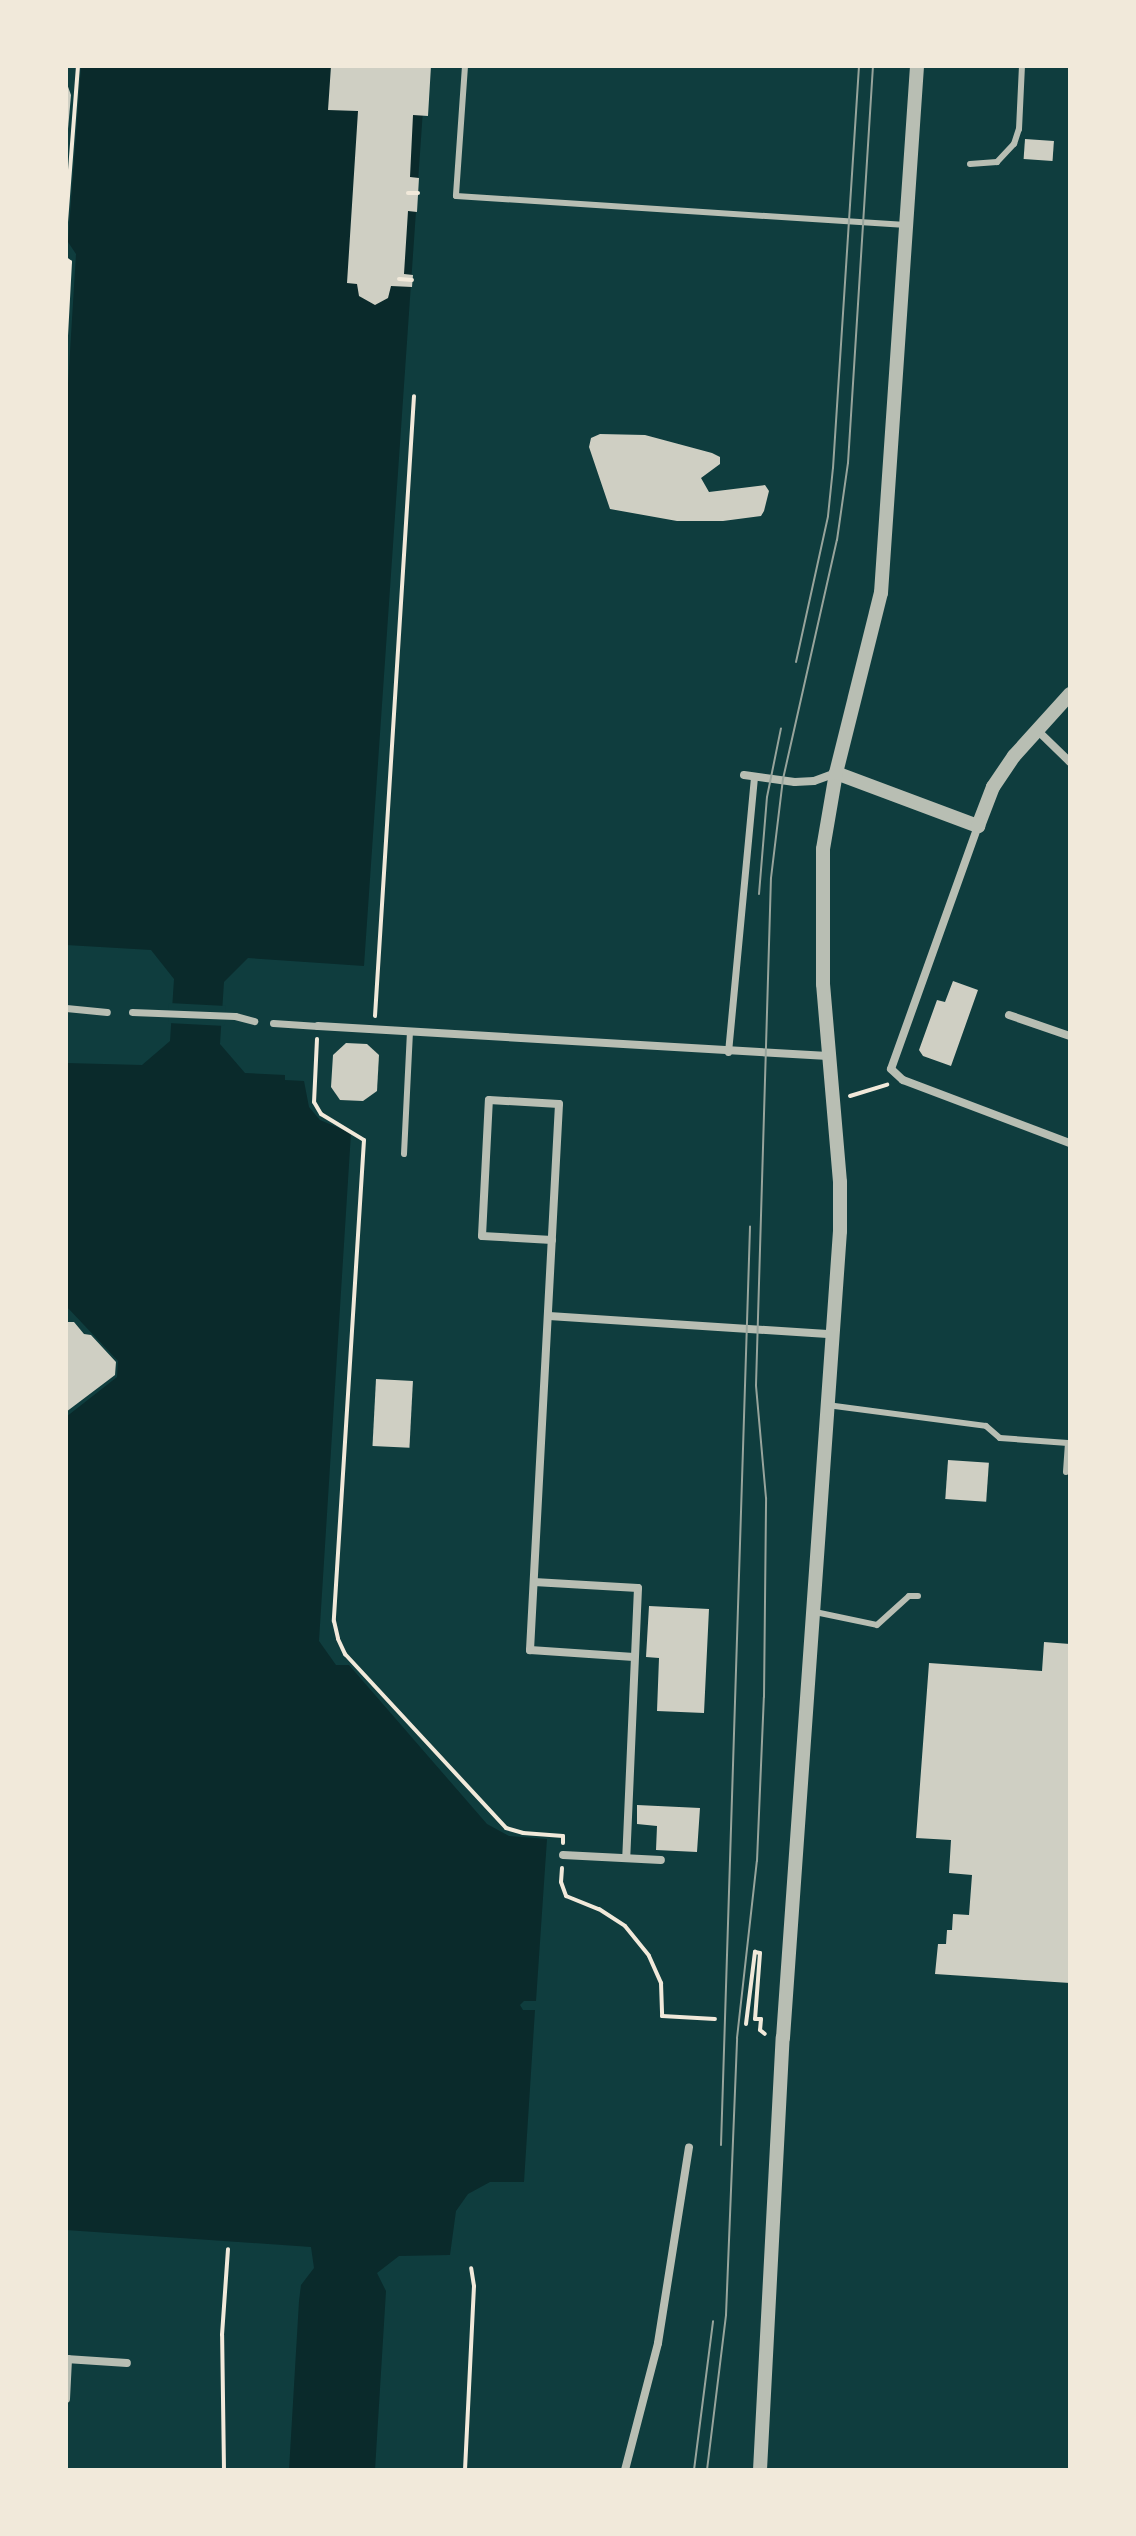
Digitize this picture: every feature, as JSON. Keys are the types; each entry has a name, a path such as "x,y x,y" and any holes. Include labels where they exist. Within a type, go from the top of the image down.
{"street":[{"path":"760,2470 783,2038 840,1182 823,984 823,862 836,773 881,593 917,66"},
{"path":"1070,694 1037,730 993,787 891,1069 903,1080 1070,1143"},
{"path":"1037,730 1070,762"},
{"path":"728,1052 749,776 795,782 814,781 836,773 978,826"},
{"path":"66,1008 107,1012"},
{"path":"132,1012 226,1016 254,1021"},
{"path":"1009,1015 1070,1036"},
{"path":"273,1023 828,1056"},
{"path":"552,1240 482,1236 489,1100 559,1104 549,1316 530,1650 634,1657"},
{"path":"549,1316 831,1334"},
{"path":"534,1582 638,1588 626,1858"},
{"path":"563,1855 661,1860"},
{"path":"625,2470 658,2343 689,2147"},
{"path":"66,2399 67,2359 127,2363"}],"lane":[{"path":"465,66 456,196 906,225"},
{"path":"970,164 997,162 1014,144 1019,129 1022,66"},
{"path":"404,1154 410,1033"},
{"path":"826,1405 986,1426 1000,1438 1068,1443 1066,1472"},
{"path":"813,1612 830,1612 877,1625 909,1596 918,1596"}],"path":[{"path":"66,222 78,66"},
{"path":"408,193 418,193"},
{"path":"66,259 70,262 66,336"},
{"path":"399,279 412,280"},
{"path":"375,1030 414,396"},
{"path":"318,1026 314,1102 321,1114 364,1140 334,1621 338,1639 345,1654 506,1828 523,1833 563,1836 561,1882 566,1896 599,1909 625,1926 649,1956 661,1983 662,2016 715,2019"},
{"path":"848,1097 879,1087"},
{"path":"746,2024 755,1952 760,1953 755,2019 761,2019 760,2030 768,2036"},
{"path":"224,2470 222,2335 228,2249"},
{"path":"465,2470 474,2286 471,2268"}],"water":[{"path":"81,66 426,66 364,966 248,958 224,982 220,1044 245,1073 285,1075 285,1080 304,1081 309,1107 320,1120 351,1133 319,1641 336,1665 349,1665 487,1824 509,1836 547,1839 536,2001 524,2001 520,2005 523,2010 535,2010 524,2182 490,2182 468,2194 456,2211 450,2255 399,2256 377,2273 386,2291 375,2470 289,2470 299,2301 301,2285 314,2268 311,2247 66,2230 66,1063 142,1065 170,1041 174,979 151,950 66,945 66,417 76,254 68,242"}],"pier":[{"path":"169,1003 226,1006 225,1026 168,1023"},
{"path":"66,1306 118,1361 117,1377 66,1417"}],"building":[{"path":"331,66 431,66 428,116 413,115 410,177 419,178 417,212 408,211 404,274 413,275 412,287 391,286 388,298 375,305 359,296 357,284 347,283 358,111 328,110"},
{"path":"66,81 71,95 68,129 66,129"},
{"path":"1025,139 1054,141 1053,161 1024,159"},
{"path":"600,434 645,435 712,453 720,457 720,464 701,478 709,492 765,485 769,491 764,511 761,516 723,521 677,521 610,509 589,447 591,438"},
{"path":"953,981 978,990 951,1066 923,1056 919,1050 937,1000 945,1002"},
{"path":"346,1043 367,1044 379,1055 377,1091 363,1101 340,1100 331,1087 333,1055"},
{"path":"66,1322 74,1322 84,1334 91,1335 116,1362 115,1375 66,1412"},
{"path":"376,1379 413,1381 409,1448 372,1446"},
{"path":"948,1460 989,1463 986,1502 945,1499"},
{"path":"649,1606 709,1609 704,1713 657,1711 659,1658 646,1657"},
{"path":"1044,1642 1070,1644 1070,1983 935,1974 938,1944 946,1944 947,1930 952,1930 953,1914 969,1915 972,1875 949,1873 951,1840 916,1838 929,1663 1042,1671"},
{"path":"637,1805 700,1808 697,1852 656,1850 657,1826 637,1824"}],"tram line":[{"path":"796,662 828,516 859,66"},
{"path":"707,2470 726,2315 737,2038 757,1861 764,1697 766,1498 756,1385 771,878 783,779 837,540 848,463 873,66"},
{"path":"759,894 767,797 781,728"},
{"path":"721,2145 750,1226"},
{"path":"694,2470 713,2321"}]}
